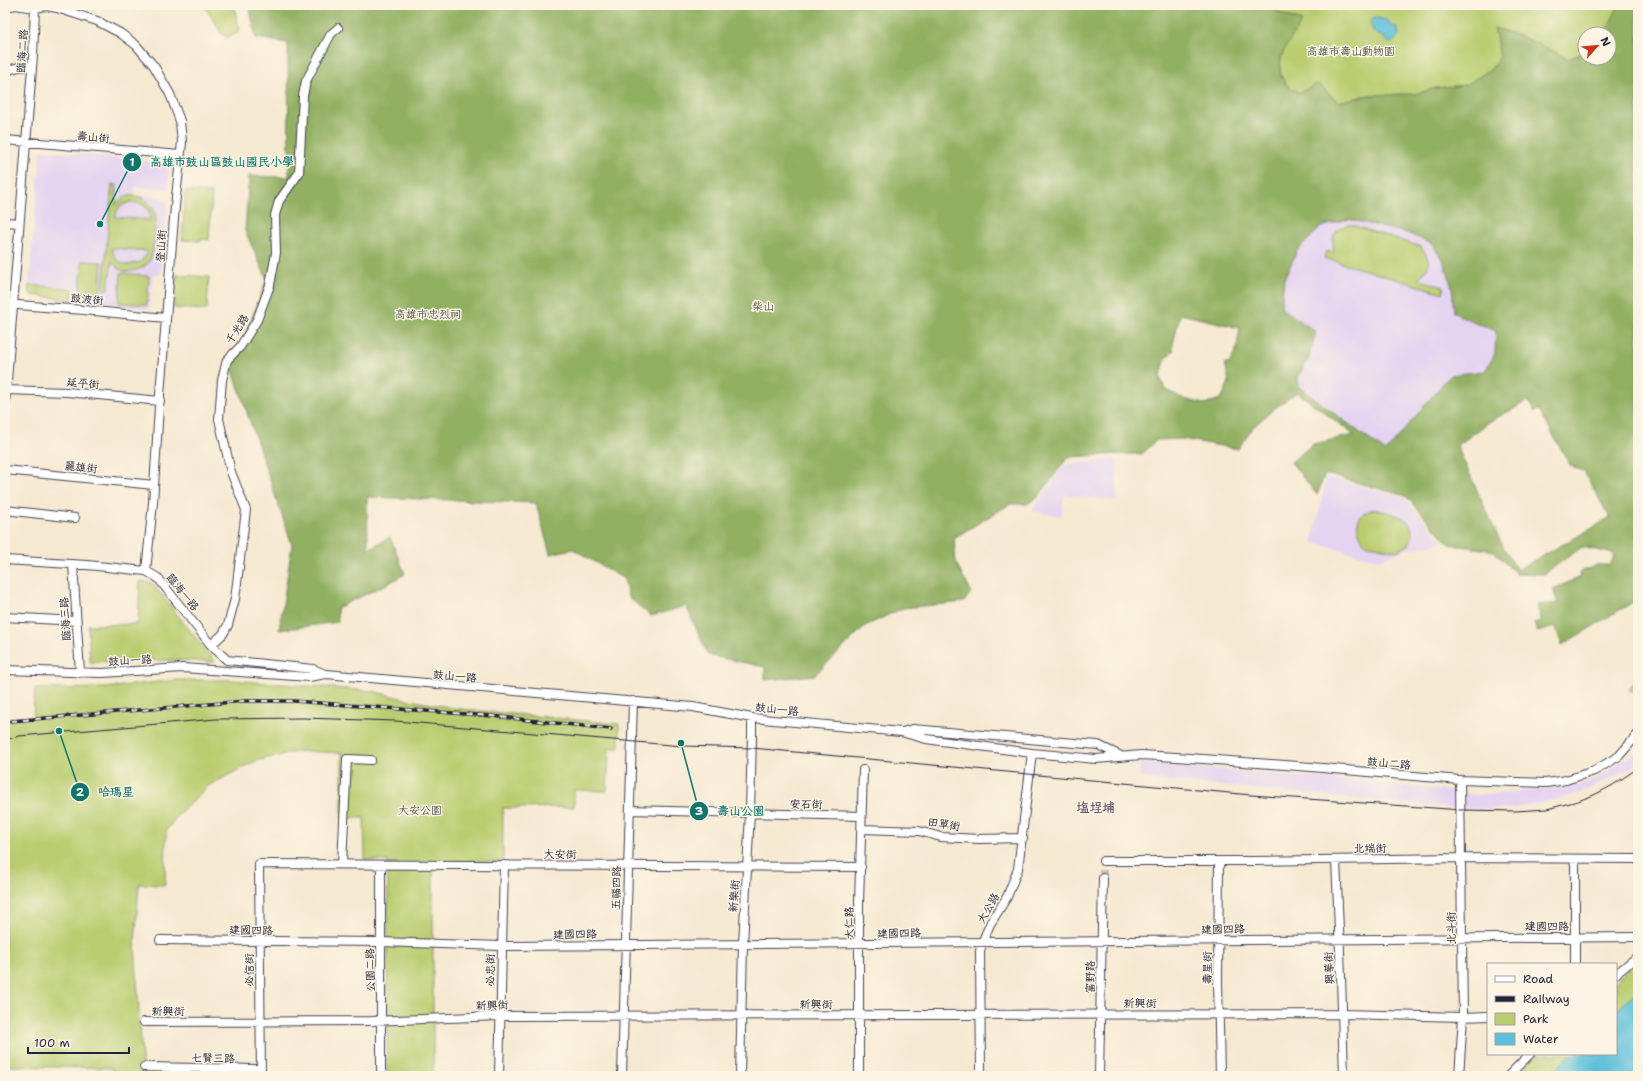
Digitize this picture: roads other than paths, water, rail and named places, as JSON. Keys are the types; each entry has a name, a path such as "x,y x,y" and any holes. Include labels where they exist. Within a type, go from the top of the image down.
{"street":[{"name":"登山街","path":"5,7 20,5 35,8 46,6 74,12 120,33 136,45 154,66 163,80 175,107 181,127 182,142 166,318 146,571"},
{"name":"臨海二路","path":"5,406 9,305 19,224 32,66 35,8"},
{"name":"千光路","path":"211,645 223,634 228,625 235,599 246,510 231,472 219,419 222,380 227,360 240,347 257,320 270,285 276,254 275,215 279,201 299,173 303,96 306,81 331,34 338,28"},
{"path":"5,71 19,67 32,66"},
{"name":"壽山街","path":"5,140 180,155"},
{"path":"5,222 19,224"},
{"name":"鼓波街","path":"9,305 84,310 166,318"},
{"name":"延平街","path":"6,390 67,392 160,401"},
{"name":"麗雄街","path":"5,470 154,485"},
{"path":"5,510 75,518"},
{"path":"5,560 73,564 146,571"},
{"name":"臨海三路","path":"73,564 80,673"},
{"name":"臨海一路","path":"146,571 158,578 211,645 227,660 313,669 326,674"},
{"path":"5,617 76,621"},
{"name":"鼓山一路","path":"5,670 80,673 182,668 218,669 310,677 326,674 384,681 693,707 752,718 901,732 926,739 1032,753 1096,759 1122,756"},
{"name":"五福四路","path":"622,1076 633,702"},
{"name":"新樂街","path":"740,1076 743,944 750,814 752,718"},
{"name":"鼓山一路","path":"901,732 913,729 1098,745 1122,756"},
{"name":"鼓山二路","path":"1122,756 1141,755 1244,762 1460,780 1546,783 1581,777 1594,772 1619,756 1638,734"},
{"name":"大公路","path":"981,1076 980,951 990,924 1013,886 1018,869 1023,838 1032,753"},
{"path":"342,864 347,759 371,760"},
{"name":"大仁路","path":"859,1076 859,903 863,770"},
{"name":"北斗街","path":"1459,1076 1463,1017 1460,780"},
{"name":"安石街","path":"630,810 861,816"},
{"name":"田單街","path":"862,829 919,831 941,837 972,839 1023,838"},
{"name":"北端街","path":"1103,861 1461,858 1638,859"},
{"path":"1575,859 1575,963"},
{"name":"興華街","path":"1336,860 1344,1076"},
{"name":"壽星街","path":"1219,861 1218,940 1220,1076"},
{"name":"大安街","path":"259,864 861,867"},
{"name":"必信街","path":"259,864 260,1076"},
{"name":"公園二路","path":"381,865 381,1076"},
{"name":"必忠街","path":"499,1076 504,865"},
{"name":"富野路","path":"1099,1076 1103,878"},
{"name":"建國四路","path":"160,940 343,943 380,942 502,946 626,944 982,943 1101,940 1574,936 1638,937"},
{"path":"1617,973 1638,956"},
{"name":"新興街","path":"144,1022 382,1020 500,1016 624,1015 1342,1014 1463,1017 1487,1016"},
{"path":"1508,1076 1529,1055"},
{"name":"七賢三路","path":"144,1068 256,1069 260,1076"},
{"name":"七賢三路","path":"172,1076 179,1068"},
{"name":"七賢三路","path":"206,1076 248,1069"},
{"path":"1455,1076 1468,1076"}],"water":[{"path":"1377,18 1387,20 1391,26 1397,27 1399,35 1392,43 1387,42 1384,37 1374,33 1370,22 1372,19"},
{"path":"1638,991 1638,1076 1550,1076 1570,1055 1617,1055 1617,1010"}],"tunnel":[{"path":"1103,861 1103,878"}],"tram line":[{"path":"5,740 19,736 216,719 303,718 396,721 682,746 752,748 1251,795 1462,810 1516,811 1547,809 1578,801 1613,785 1638,768"}],"railway":[{"path":"11,721 245,701 294,701 492,716 611,729"}],"place":[{"name":"高雄市鼓山區鼓山國民小學","path":"100,224"},
{"name":"哈瑪星","path":"59,731"},
{"name":"壽山公園","path":"681,743"}],"district":[{"name":"塩埕埔","path":"1096,807"}],"park label":[{"name":"高雄市壽山動物園","path":"1351,51"},
{"name":"柴山","path":"763,306"},
{"name":"高雄市忠烈祠","path":"428,314"},
{"name":"大安公園","path":"420,810"}]}
